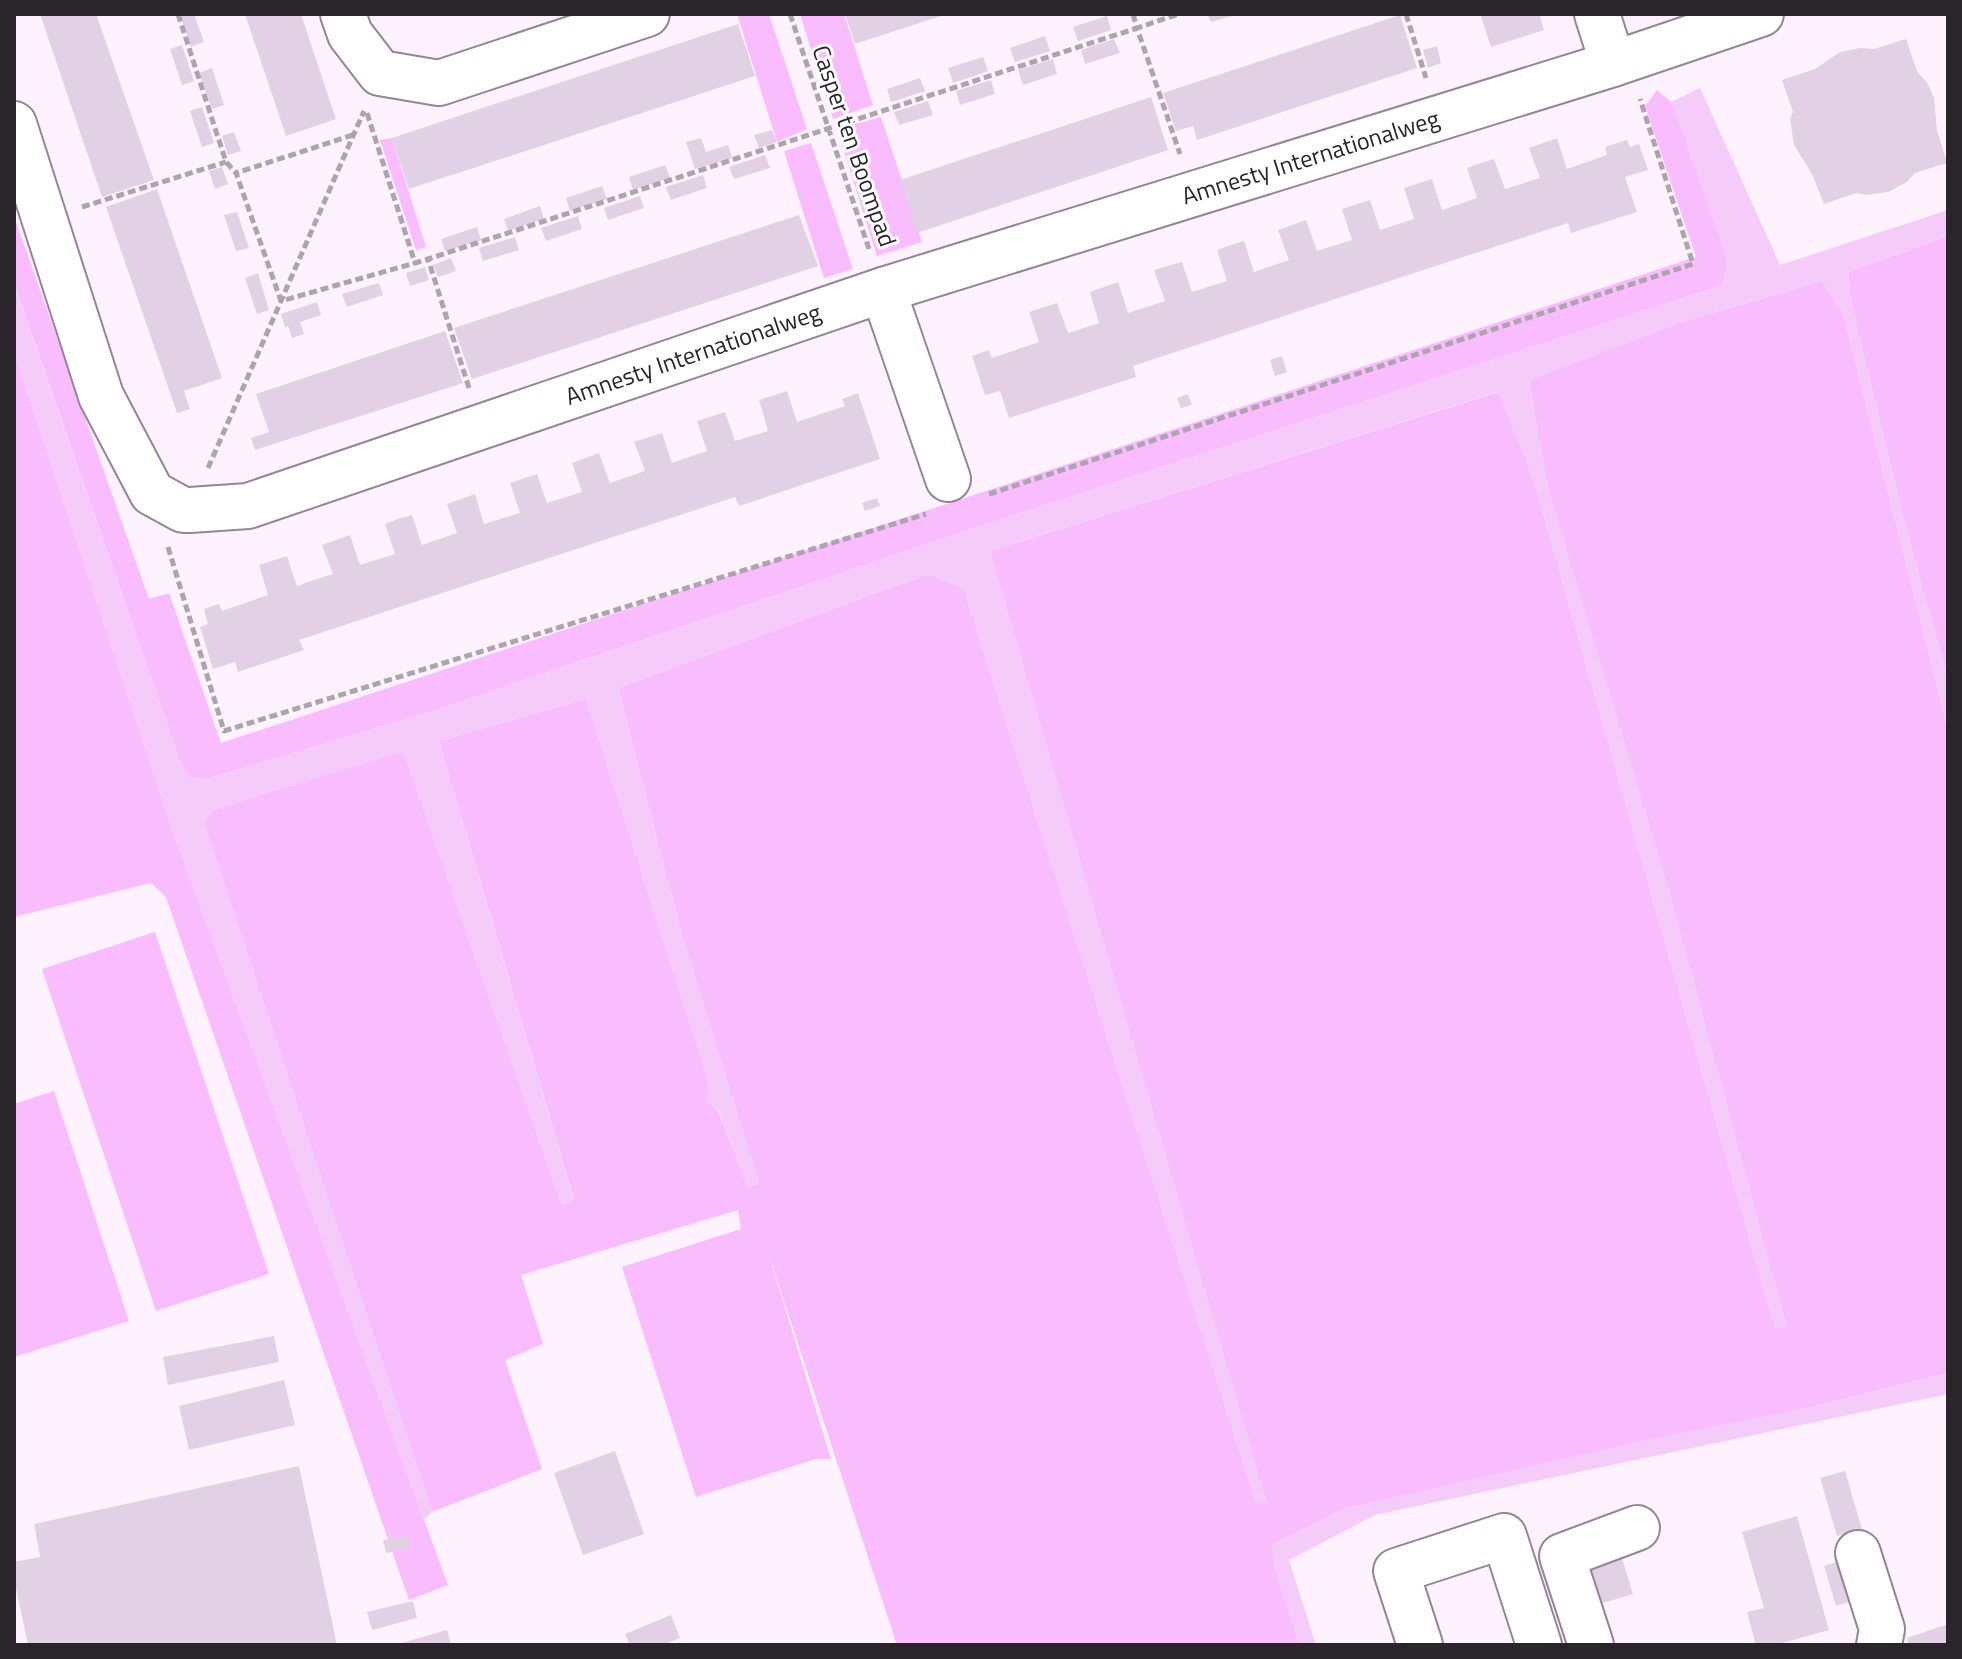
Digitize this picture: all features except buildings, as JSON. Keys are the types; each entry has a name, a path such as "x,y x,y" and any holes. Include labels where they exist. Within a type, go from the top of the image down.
{"street":[{"path":"343,14 350,34 380,73 439,83 647,14"},
{"path":"1597,14 1613,64"},
{"name":"Amnesty Internationalweg","path":"14,124 101,396 152,493 183,510 190,510 248,506 883,290 1613,64 1761,14"},
{"path":"883,290 948,479"},
{"path":"1591,1645 1562,1556 1637,1528"},
{"path":"1420,1645 1396,1571 1504,1536 1539,1645"},
{"path":"1858,1553 1882,1629 1879,1645"}],"path":[{"path":"178,14 226,162 236,173 281,301"},
{"name":"Casper ten Boompad","path":"790,14 883,290"},
{"path":"1133,14 1193,194"},
{"path":"281,301 428,259 1179,14"},
{"path":"1406,14 1440,118"},
{"path":"190,510 365,108 415,263"},
{"path":"236,173 353,135"},
{"path":"45,219 226,162"},
{"path":"428,259 481,427"}],"shaded area":[{"path":"737,14 769,14 807,129 777,142"},
{"path":"800,14 844,14 873,105 833,119"},
{"path":"1700,88 1780,265 1948,210 1948,236 1848,272 1852,305 1904,521 1948,679 1948,730 1843,314 1822,281 1682,322 1529,381 1547,484 1670,892 1787,1326 1775,1329 1534,482 1498,392 990,551 1267,1502 1256,1504 963,588 928,574 618,688 682,935 759,1183 747,1187 718,1109 705,1101 710,1086 586,699 439,741 574,1200 562,1206 403,752 212,810 205,823 432,1512 423,1520 173,832 14,352 14,284 180,761 190,777 207,779 430,712 977,527 1723,285 1727,259 1671,102"},
{"path":"1657,90 1671,102 1696,167 1727,259 1723,285 977,527 430,712 207,779 190,778 180,761 14,283 14,216 149,599 169,593 221,743 1696,257 1645,106"},
{"path":"881,117 922,242 877,256 837,129"},
{"path":"392,138 426,247 416,250 380,140"},
{"path":"811,143 853,269 824,278 784,151"},
{"path":"1948,236 1948,679 1904,521 1852,305 1848,272"},
{"path":"1822,281 1843,314 1948,730 1948,1373 1807,1408 1346,1508 1273,1544 1275,1568 1299,1645 897,1645 766,1246 831,1459 816,1459 696,1497 622,1267 741,1229 738,1210 521,1275 543,1344 505,1360 542,1469 432,1512 204,822 212,810 403,751 562,1206 574,1199 439,741 586,699 710,1086 706,1101 717,1109 748,1187 759,1183 682,935 618,688 928,574 963,588 1256,1503 1266,1502 990,551 1499,392 1534,482 1775,1329 1547,484 1529,380 1682,322"},
{"path":"14,352 173,832 448,1585 409,1600 166,897 151,883 14,917"},
{"path":"155,932 269,1274 156,1311 42,969"},
{"path":"54,1091 129,1321 14,1357 14,1104"},
{"path":"1948,1373 1948,1394 1375,1515 1289,1560 1316,1645 1299,1645 1275,1568 1272,1544 1346,1508 1645,1440 1807,1408"}]}
